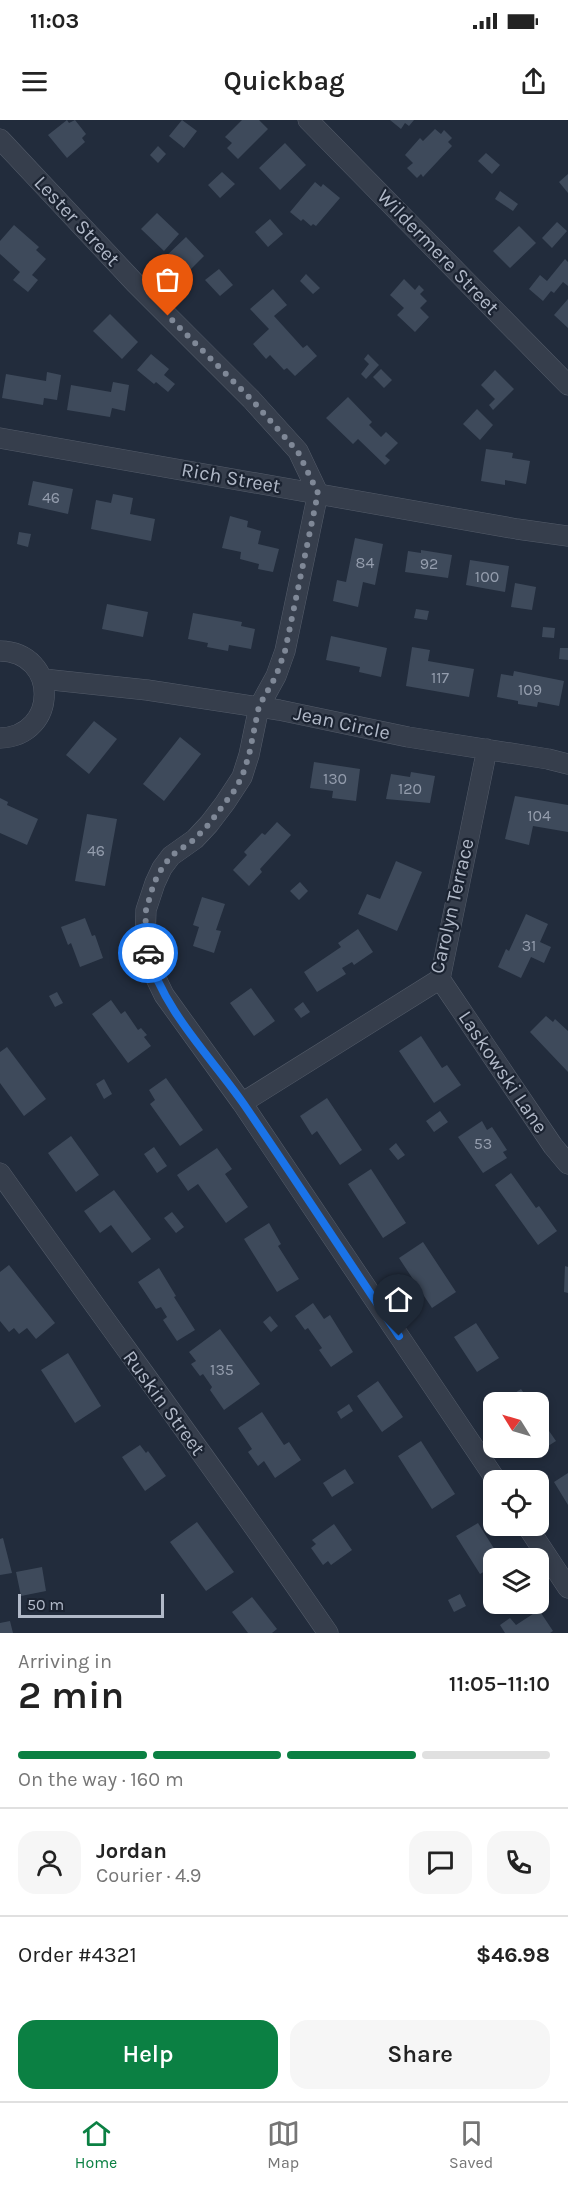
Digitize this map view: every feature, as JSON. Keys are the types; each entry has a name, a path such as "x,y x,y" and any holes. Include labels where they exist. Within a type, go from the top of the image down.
{"street":[{"name":"Wildermere Street","path":"308,120 568,385"},
{"name":"Lester Street","path":"0,139 135,283 251,399 298,452 318,493"},
{"name":"Rich Street","path":"0,438 568,536"},
{"path":"318,493 285,651 276,676 259,706 242,777 202,832 171,856 162,868 154,883 146,910 145,943 151,968 164,995 242,1102 489,1470"},
{"path":"0,651 17,653 39,671 43,680 45,700 37,720 21,734 0,738"},
{"name":"Jean Circle","path":"43,680 147,690 259,706 408,736 568,764"},
{"name":"Carolyn Terrace","path":"242,1102 440,979 487,749"},
{"name":"Laskowski Lane","path":"440,979 553,1146 568,1164"},
{"name":"Ruskin Street","path":"0,1173 106,1323 260,1533 328,1633"},
{"path":"534,1536 568,1588"}],"building":[{"path":"67,120 69,123 75,120 86,134 82,138 85,142 67,158 48,135"},
{"path":"182,120 197,131 184,148 169,136"},
{"path":"242,120 259,120 268,129 238,159 227,148 232,143 225,137"},
{"path":"390,120 414,120 409,126 405,123 401,129"},
{"path":"435,129 441,134 444,130 452,138 448,142 452,146 423,177 421,174 417,178 407,168 413,163 405,155 420,138 423,141"},
{"path":"285,143 306,165 280,190 259,168"},
{"path":"158,146 166,154 158,163 150,155"},
{"path":"486,153 500,165 492,174 478,161"},
{"path":"222,172 235,184 220,198 208,185"},
{"path":"568,174 568,193 559,182"},
{"path":"315,182 321,187 323,184 340,198 316,226 313,224 311,226 290,212"},
{"path":"500,191 518,204 513,211 495,199"},
{"path":"157,213 179,234 164,251 141,229"},
{"path":"270,219 283,234 268,247 255,232"},
{"path":"557,222 567,231 552,248 542,238"},
{"path":"14,225 39,247 36,250 46,259 32,275 38,280 28,292 13,280 20,272 0,254 0,241"},
{"path":"519,226 536,243 510,268 493,251"},
{"path":"186,237 204,256 183,277 164,258"},
{"path":"565,259 568,262 568,286 563,282 543,301 529,289 540,275 547,281"},
{"path":"219,269 233,285 220,296 205,280"},
{"path":"306,274 320,288 313,294 300,281"},
{"path":"404,279 415,290 419,285 424,290 420,294 427,301 420,308 429,317 415,332 397,315 404,308 390,295"},
{"path":"273,289 287,305 274,316 303,348 307,345 317,356 295,376 287,368 284,370 270,355 266,359 253,344 269,329 250,309"},
{"path":"568,299 568,328 554,315"},
{"path":"110,314 138,342 122,359 93,331"},
{"path":"151,354 169,369 164,375 175,384 168,392 137,370"},
{"path":"368,354 379,365 366,379 361,374 369,364 364,359"},
{"path":"381,369 392,380 384,388 373,377"},
{"path":"495,370 514,389 493,410 489,405 495,399 481,385"},
{"path":"47,372 61,375 57,400 44,398 43,405 2,398 6,374 46,381"},
{"path":"113,382 129,385 125,411 112,408 110,417 67,410 71,385 111,392"},
{"path":"348,397 372,422 369,425 381,437 386,432 398,443 385,456 390,460 385,465 358,439 353,444 326,418"},
{"path":"477,409 493,425 480,440 463,424"},
{"path":"486,449 513,453 512,458 530,461 526,484 505,480 505,485 481,481"},
{"path":"33,481 73,489 68,514 28,505"},
{"path":"113,494 133,498 130,514 155,519 151,541 91,529 96,500 111,503"},
{"path":"230,516 248,521 247,527 261,531 258,544 279,549 273,572 258,569 259,564 240,559 241,552 222,548"},
{"path":"19,532 31,534 28,547 17,544"},
{"path":"355,538 383,544 375,585 363,582 358,607 333,601 337,580 346,582"},
{"path":"421,550 452,555 448,578 405,572 408,551 421,553"},
{"path":"470,560 509,566 505,592 466,585"},
{"path":"515,583 536,587 532,610 511,607"},
{"path":"107,604 148,612 143,637 102,629"},
{"path":"416,609 429,611 427,620 414,618"},
{"path":"193,613 242,622 241,626 255,629 251,649 229,645 228,651 207,647 208,643 188,639"},
{"path":"543,627 555,628 554,638 542,637"},
{"path":"331,636 387,648 381,677 359,672 360,667 326,660"},
{"path":"412,647 430,650 428,661 474,669 469,697 406,686"},
{"path":"560,648 568,648 568,660 559,659"},
{"path":"514,671 564,681 559,706 538,702 537,707 497,697 501,674 513,676"},
{"path":"94,721 117,739 89,774 66,755"},
{"path":"180,737 201,754 164,801 143,784"},
{"path":"314,762 360,769 356,801 332,798 333,791 310,788"},
{"path":"411,772 435,776 430,803 386,799 391,774 410,777"},
{"path":"515,796 568,805 568,832 533,826 529,845 505,839"},
{"path":"0,798 8,802 7,805 38,819 27,845 0,833"},
{"path":"87,814 117,819 105,886 75,881"},
{"path":"277,822 291,835 260,869 262,872 249,886 233,870 247,855 244,852 262,833 265,835"},
{"path":"396,861 422,872 397,931 358,914 367,894 380,899"},
{"path":"300,882 308,891 299,900 290,891"},
{"path":"202,897 225,904 216,930 221,931 214,953 193,946 199,927 193,925"},
{"path":"526,914 548,924 540,942 551,947 544,963 531,957 521,978 498,967 506,949 509,951"},
{"path":"85,918 92,936 95,935 103,958 80,967 71,943 68,945 61,927"},
{"path":"358,929 373,952 354,965 352,962 342,968 346,974 317,992 304,972 341,947 338,943"},
{"path":"251,988 275,1021 254,1036 230,1003"},
{"path":"57,992 63,1003 55,1007 49,996"},
{"path":"111,1000 121,1014 125,1011 138,1030 141,1028 147,1035 144,1037 151,1046 128,1063 92,1014"},
{"path":"303,1002 310,1012 301,1018 294,1009"},
{"path":"546,1016 553,1022 555,1019 568,1031 568,1072 530,1032"},
{"path":"421,1036 442,1068 447,1065 461,1085 434,1103 399,1051"},
{"path":"7,1047 46,1099 24,1116 0,1083 0,1052"},
{"path":"166,1078 203,1130 180,1146 150,1104 155,1100 149,1090"},
{"path":"104,1079 112,1094 104,1099 96,1084"},
{"path":"327,1098 362,1150 340,1165 317,1131 312,1135 300,1116"},
{"path":"440,1111 448,1122 434,1132 426,1121"},
{"path":"482,1121 487,1130 492,1127 507,1150 503,1152 507,1158 483,1173 458,1137"},
{"path":"71,1136 99,1175 76,1192 48,1153"},
{"path":"396,1143 405,1155 398,1160 389,1149"},
{"path":"154,1147 167,1166 157,1173 144,1154"},
{"path":"217,1148 232,1169 225,1174 248,1207 226,1223 198,1184 188,1191 177,1175"},
{"path":"371,1169 406,1223 383,1238 348,1184"},
{"path":"511,1173 536,1208 539,1206 557,1231 538,1245 495,1185"},
{"path":"114,1190 151,1239 132,1253 111,1225 100,1233 84,1211"},
{"path":"172,1212 184,1227 176,1233 164,1218"},
{"path":"269,1223 281,1244 278,1246 299,1279 277,1292 244,1239"},
{"path":"423,1242 456,1292 432,1308 399,1258"},
{"path":"9,1265 55,1323 36,1339 27,1328 19,1334 14,1328 9,1332 0,1321 0,1272"},
{"path":"565,1266 568,1267 568,1293 564,1292"},
{"path":"159,1268 195,1330 177,1341 163,1320 167,1317 161,1307 156,1309 138,1282"},
{"path":"313,1303 324,1319 330,1315 353,1352 331,1367 319,1350 322,1348 308,1328 305,1330 295,1316"},
{"path":"270,1316 278,1326 271,1332 263,1322"},
{"path":"476,1323 499,1358 477,1372 454,1337"},
{"path":"220,1329 260,1384 224,1410 210,1390 212,1387 203,1374 200,1376 191,1364 196,1361 189,1352"},
{"path":"68,1353 101,1406 75,1423 41,1370"},
{"path":"378,1381 403,1417 382,1432 357,1396"},
{"path":"349,1404 353,1411 341,1419 337,1412"},
{"path":"262,1412 284,1445 289,1442 301,1460 275,1478 264,1461 258,1466 248,1452 252,1449 238,1428"},
{"path":"549,1431 556,1441 549,1445"},
{"path":"421,1441 455,1494 432,1509 398,1456"},
{"path":"140,1445 146,1453 148,1451 166,1476 145,1491 122,1457"},
{"path":"345,1469 354,1483 332,1497 323,1483"},
{"path":"568,1473 568,1505 554,1482"},
{"path":"197,1522 234,1572 206,1591 170,1542"},
{"path":"478,1523 483,1531 483,1536 486,1536 494,1548 483,1548 483,1572 480,1574 456,1536"},
{"path":"334,1524 352,1550 331,1565 328,1561 323,1565 311,1548 316,1544 312,1540"},
{"path":"3,1538 12,1573 0,1575 0,1539"},
{"path":"42,1567 46,1591 21,1596 16,1572"},
{"path":"460,1594 466,1606 454,1612 448,1600"},
{"path":"252,1597 277,1629 272,1633 248,1633 232,1612"},
{"path":"533,1614 542,1614 553,1631 550,1633 505,1633 500,1625 510,1618 516,1625"},
{"path":"10,1621 13,1633 0,1633 0,1623"}],"way so far":[{"path":"148,953 145,943 146,910 154,883 162,868 171,856 195,839 209,824 242,777 259,706 276,676 285,651 318,493 298,452 251,399 168,316"}],"route":[{"path":"148,953 151,968 164,995 242,1102 399,1336"}]}
